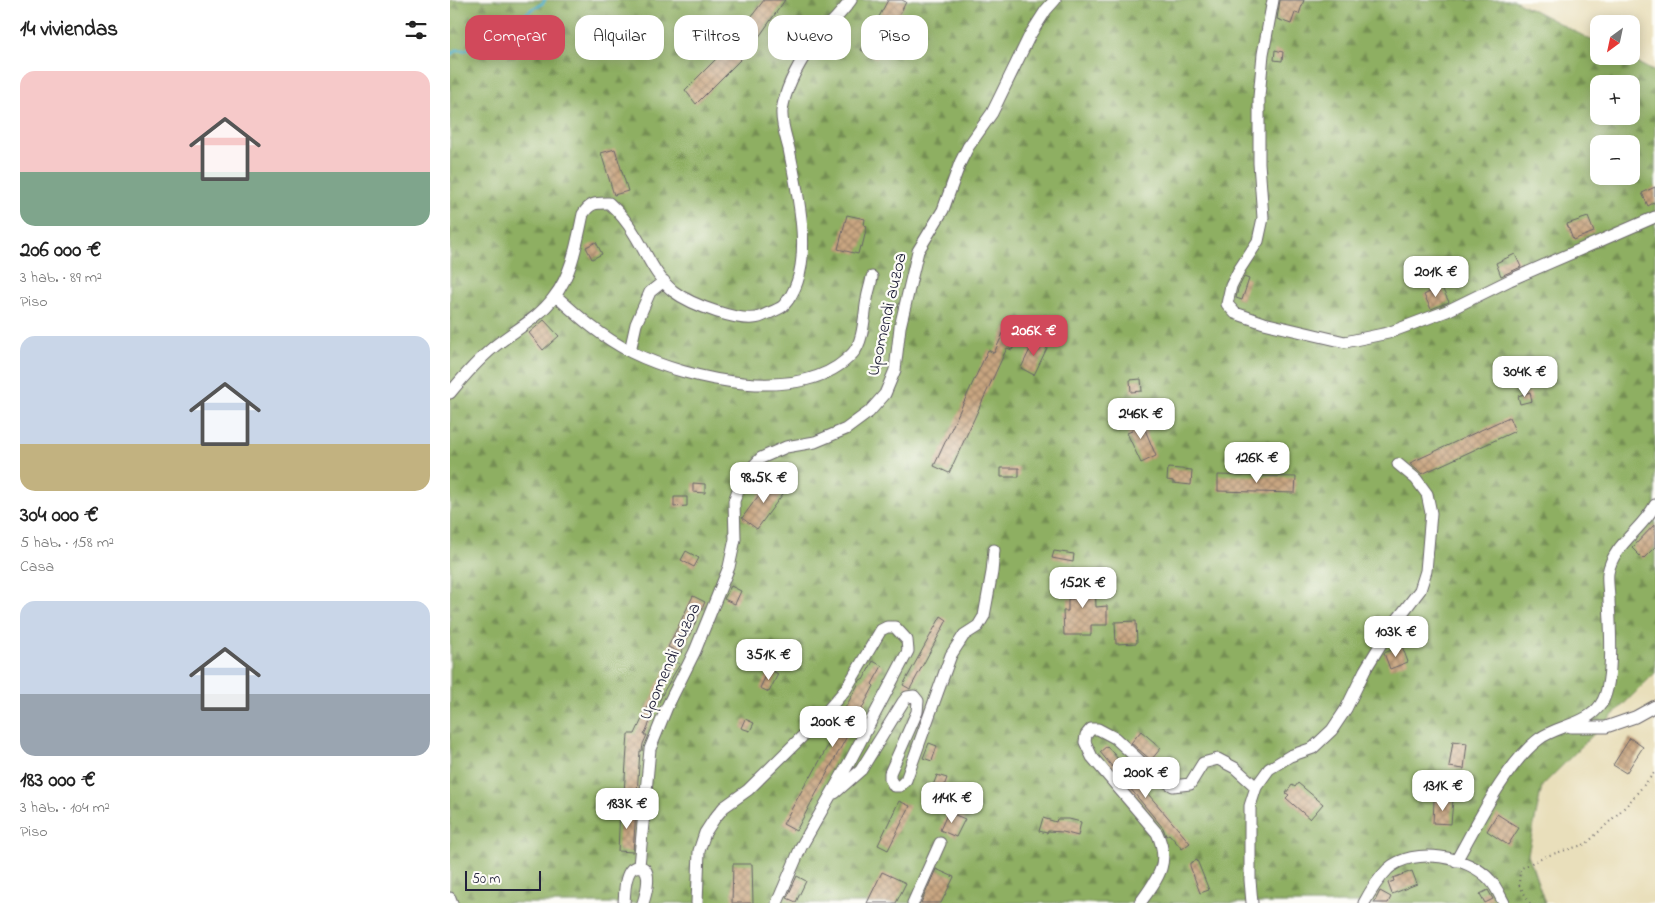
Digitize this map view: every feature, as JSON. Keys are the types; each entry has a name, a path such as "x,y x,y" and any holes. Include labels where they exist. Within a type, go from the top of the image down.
{"lane":[{"path":"450,393 471,367 495,346 542,312 556,296 569,270 583,214 588,206 597,203 609,203 620,214 635,234 650,264 674,291 701,306 739,317 758,318 782,306 799,276 803,250 800,210 782,114 786,89 811,47 850,0"},
{"name":"Upomendi auzoa","path":"639,866 650,749 667,707 695,651 729,567 735,539 734,501 743,477 761,458 786,447 815,442 846,429 869,412 885,394 895,370 900,326 918,251 943,210 960,163 968,147 992,113 1030,35 1046,10 1055,0"},
{"path":"1273,0 1263,54 1259,98 1259,164 1263,218 1258,241 1231,286 1227,304 1235,313 1264,323 1345,342 1388,333 1447,311 1510,280 1655,217"},
{"path":"556,296 589,326 630,352 676,370 719,381 760,386 799,381 831,372 855,352 864,327 872,277"},
{"path":"630,352 636,324 650,292 664,281"},
{"path":"1252,903 1250,806 1256,786 1269,769 1290,756 1313,748 1332,730 1346,709 1390,629 1420,590 1426,571 1431,513 1427,494 1416,479 1398,464"},
{"path":"1456,861 1512,767 1539,739 1562,727 1586,718 1601,705 1607,690 1610,662 1608,574 1615,553 1655,505"},
{"path":"828,800 861,770 903,702 907,697 914,696 918,701 917,712 890,773 890,779 894,786 900,786 906,780 950,655 964,635 978,626 984,616 994,550"},
{"path":"697,903 699,850 705,833 714,819 724,807 748,790 820,719 846,689 881,630 895,626 907,640 908,652 801,847 777,903"},
{"path":"1562,727 1606,727 1635,717 1655,706"},
{"path":"1140,903 1157,880 1164,859 1164,846 1157,833 1092,758 1085,742 1086,735 1090,729 1098,729 1115,738 1156,775 1173,786 1190,784 1203,763 1218,759 1235,768 1256,786"},
{"path":"913,903 940,843"},
{"path":"1364,903 1375,883 1390,868 1407,858 1431,855 1474,868 1490,880 1504,903"},
{"name":"Upomendi auzoa","path":"624,903 629,872 634,867 639,866 644,868 647,874 643,903"},
{"path":"450,898 452,903"}],"path":[{"path":"1530,903 1519,885 1520,869 1543,857 1586,844 1627,805 1655,772"}],"green space":[{"path":"450,0 1514,0 1590,39 1590,65 1640,64 1655,72 1655,673 1542,786 1528,854 1545,903 450,903"}],"building":[{"path":"764,0 785,0 774,15 768,15 768,24 758,38 758,15 753,15"},
{"path":"888,0 902,0 906,2 899,15 880,15"},
{"path":"1280,0 1304,0 1299,14 1295,13 1291,24 1277,19"},
{"path":"1275,50 1283,52 1282,61 1274,60"},
{"path":"715,60 740,60 696,104 685,90"},
{"path":"615,149 628,191 614,195 601,153"},
{"path":"1655,187 1655,202 1648,206 1642,193"},
{"path":"847,215 865,219 864,225 867,226 862,247 860,246 858,254 838,249"},
{"path":"1588,217 1594,232 1573,240 1567,224"},
{"path":"596,242 602,254 592,259 586,247"},
{"path":"1515,254 1521,267 1501,276 1496,263"},
{"path":"1244,277 1249,279 1242,300 1236,298"},
{"path":"1441,286 1449,302 1431,309 1424,295"},
{"path":"544,320 559,336 543,350 529,333"},
{"path":"1006,327 1020,334 1012,350 1007,348 949,473 934,466 988,350 994,353"},
{"path":"1035,339 1048,346 1034,375 1021,368"},
{"path":"1141,379 1142,391 1131,392 1130,380"},
{"path":"1530,392 1532,401 1520,404 1518,396"},
{"path":"1136,408 1156,456 1141,463 1127,433 1132,431"},
{"path":"1509,417 1515,431 1422,474 1410,463"},
{"path":"1001,468 1019,468 1019,477 1001,477"},
{"path":"1168,468 1192,470 1191,485 1173,483 1173,481 1167,480"},
{"path":"1218,475 1296,477 1295,493 1218,491"},
{"path":"770,480 785,491 757,529 742,518"},
{"path":"693,483 705,484 705,493 693,492"},
{"path":"674,497 687,497 687,506 674,507"},
{"path":"1655,524 1655,547 1643,559 1632,548"},
{"path":"686,551 699,558 694,567 681,560"},
{"path":"1054,551 1074,554 1073,562 1052,558"},
{"path":"1066,578 1095,582 1096,607 1107,606 1107,625 1091,625 1091,635 1064,635 1063,611 1068,611 1068,599 1073,599"},
{"path":"731,586 741,591 735,604 724,599"},
{"path":"693,596 705,602 681,653 668,647"},
{"path":"941,616 947,620 910,689 903,685"},
{"path":"1136,621 1137,643 1116,644 1115,622"},
{"path":"1402,646 1408,662 1390,669 1384,653"},
{"path":"671,660 680,664 664,691 644,735 647,735 642,751 640,751 637,794 624,793 628,734 635,734 654,690"},
{"path":"873,661 882,666 872,684 874,686 796,831 783,824 839,725 837,723 861,679 863,680"},
{"path":"769,669 778,674 769,692 760,688"},
{"path":"745,719 754,723 750,731 741,728"},
{"path":"1141,731 1161,748 1151,760 1131,743"},
{"path":"1630,738 1643,747 1626,773 1613,765"},
{"path":"1453,741 1467,743 1464,769 1449,767"},
{"path":"929,743 937,746 932,761 923,758"},
{"path":"1107,746 1190,843 1182,849 1169,834 1166,836 1163,828 1100,752"},
{"path":"937,775 947,778 937,805 927,801"},
{"path":"1298,783 1323,804 1310,819 1286,798 1289,795 1286,793 1292,785 1295,787"},
{"path":"1434,800 1453,800 1451,824 1433,823"},
{"path":"899,801 910,806 888,850 878,845"},
{"path":"620,809 636,810 633,852 618,851"},
{"path":"948,812 965,819 956,837 940,830"},
{"path":"1497,814 1519,828 1508,845 1487,831"},
{"path":"1043,818 1056,822 1057,819 1069,819 1081,822 1078,836 1063,832 1048,831 1047,833 1039,831"},
{"path":"1197,860 1209,890 1200,893 1190,866 1190,863"},
{"path":"733,864 752,864 753,903 732,903"},
{"path":"936,869 954,877 941,903 921,903"},
{"path":"1412,871 1417,884 1392,894 1388,883 1394,881 1393,878"},
{"path":"882,872 906,883 896,903 867,903"},
{"path":"797,876 806,881 796,902 787,898"},
{"path":"1488,890 1493,899 1485,903 1480,894"},
{"path":"1380,891 1391,897 1388,903 1374,903"}],"waterway":[{"path":"450,55 456,50 466,50 473,47 486,33 523,16 545,0"}]}
